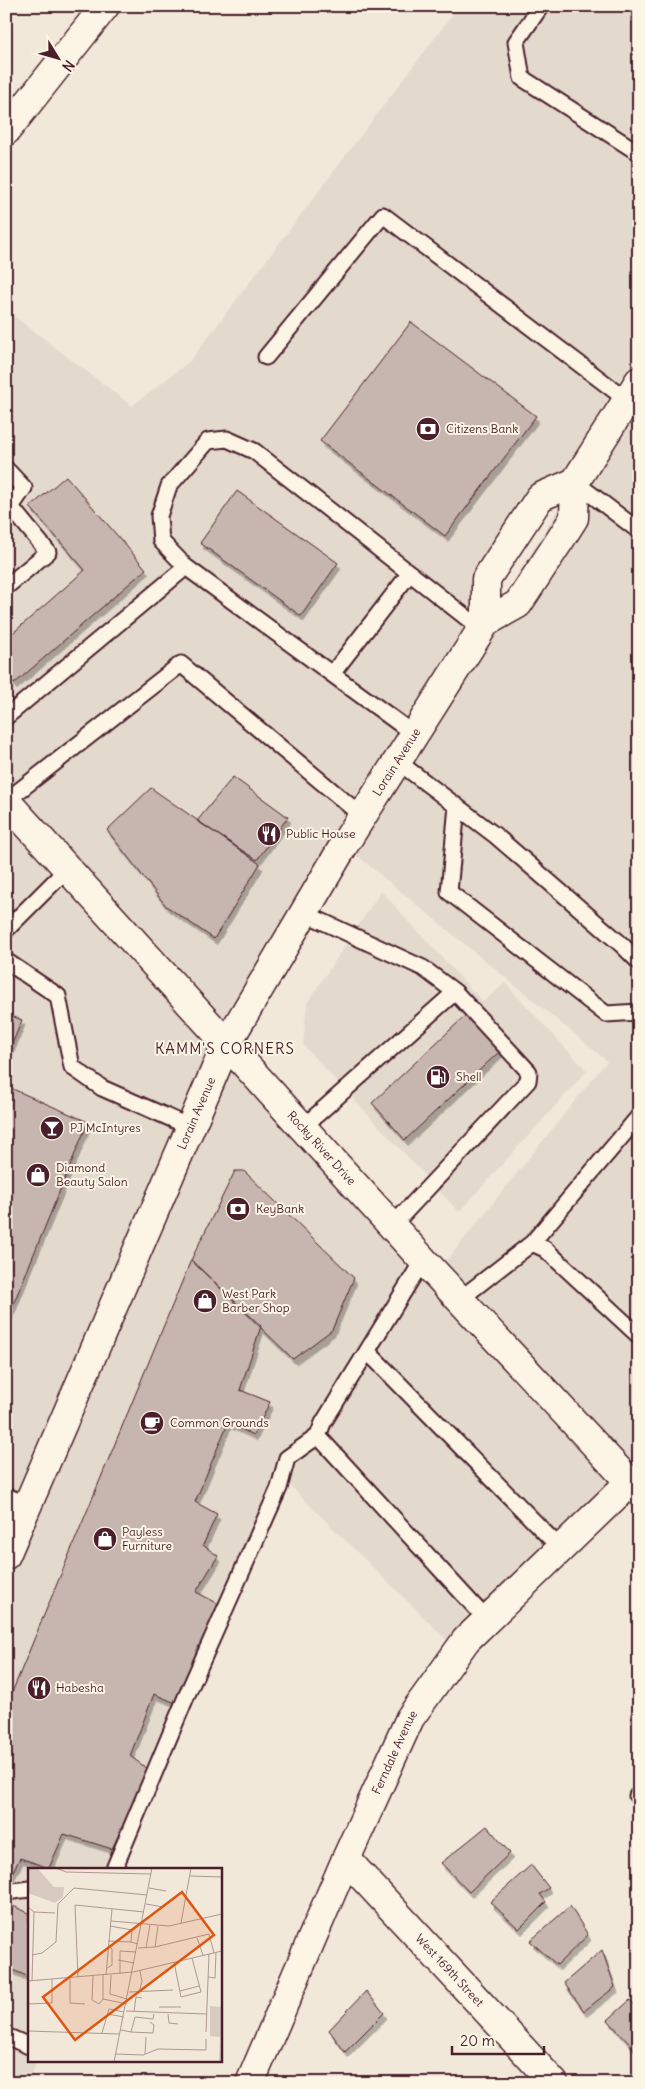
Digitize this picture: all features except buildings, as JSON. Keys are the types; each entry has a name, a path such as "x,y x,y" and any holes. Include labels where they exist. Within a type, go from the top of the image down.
{"main road":[{"path":"6,131 105,6"},
{"path":"484,626 486,579 540,497 575,482 633,390"},
{"name":"Lorain Avenue","path":"6,1555 17,1500 190,1127 226,1045 362,816 484,626 518,604 574,518 575,482"},
{"name":"Rocky River Drive","path":"6,801 423,1260 636,1483"},
{"name":"Ferndale Avenue","path":"250,2083 346,1858 410,1718 466,1640 561,1549 636,1483"},
{"name":"West 169th Street","path":"346,1858 554,2083"}],"lane":[{"path":"541,6 516,42 522,78 639,153"},
{"path":"266,357 383,215 633,390"},
{"path":"415,735 186,567 161,541 159,516 169,486 208,441 226,439 254,451 410,573 484,626"},
{"path":"6,469 24,488 9,509 48,552 6,587"},
{"path":"575,482 639,531"},
{"path":"6,717 186,567"},
{"path":"332,674 410,573"},
{"path":"6,801 181,664 362,816"},
{"path":"397,761 496,836 562,892 639,962"},
{"path":"457,806 449,892 606,1014 639,1012"},
{"path":"6,930 67,869"},
{"path":"304,913 423,968 455,992 529,1072 528,1081 392,1226"},
{"path":"6,961 58,996 72,1067 102,1088 190,1127"},
{"path":"302,1128 455,992"},
{"path":"460,1300 532,1243 639,1116"},
{"path":"532,1243 545,1249 639,1336"},
{"path":"114,1868 186,1697 279,1488 288,1458 318,1436 323,1423 423,1260"},
{"path":"367,1351 561,1549"},
{"path":"318,1436 487,1620"},
{"path":"6,1892 28,1889"},
{"path":"6,2036 28,2046"}],"shaded area":[{"path":"459,6 639,6 639,369 371,788 214,1046 616,1483 449,1642 287,1483 124,1868 28,1868 28,2062 37,2062 28,2083 6,2083 6,310 132,406 190,361"},
{"path":"639,389 639,1492 436,1274 607,1061 344,845 417,738 575,482"},
{"path":"381,891 483,1002 505,983 587,1071 459,1212 303,1045 307,1003"}],"place":[{"name":"Citizens Bank","path":"428,429"},
{"name":"Public House","path":"269,834"},
{"name":"Shell","path":"438,1077"},
{"name":"PJ McIntyres","path":"52,1128"},
{"name":"Diamond Beauty Salon","path":"38,1175"},
{"name":"KeyBank","path":"238,1209"},
{"name":"West Park Barber Shop","path":"205,1301"},
{"name":"Common Grounds","path":"152,1423"},
{"name":"Payless Furniture","path":"105,1539"},
{"name":"Habesha","path":"39,1688"}],"district":[{"name":"KAMM'S CORNERS","path":"225,1049"}]}
